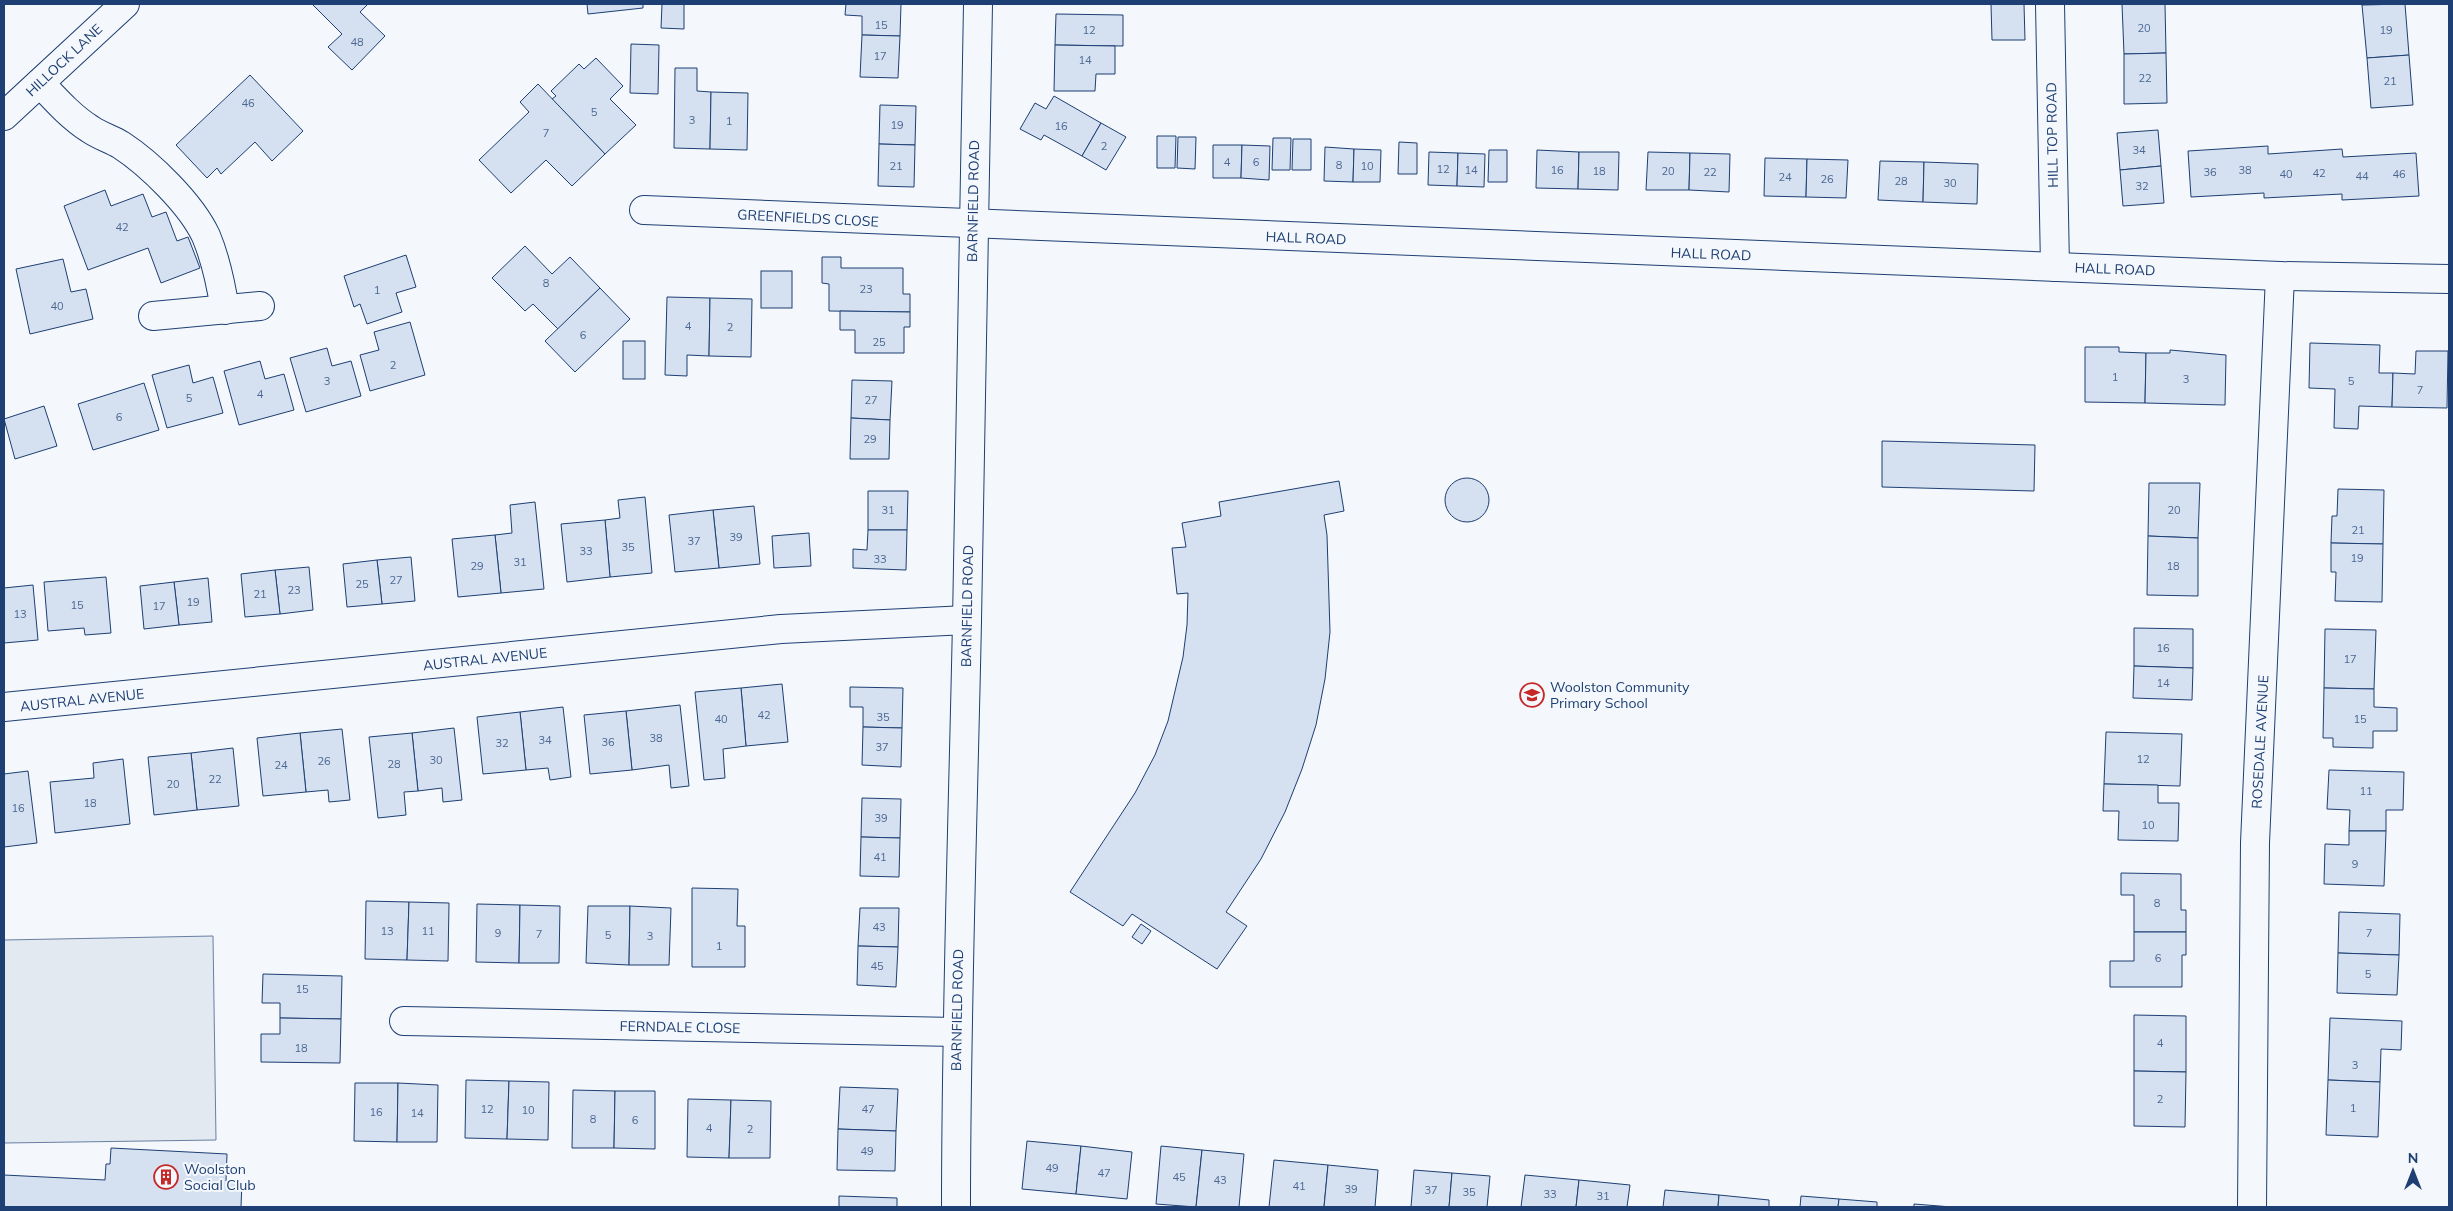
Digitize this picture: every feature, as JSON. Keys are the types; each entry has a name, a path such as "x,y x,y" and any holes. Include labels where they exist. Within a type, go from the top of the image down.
{"street":[{"name":"HILLOCK LANE","path":"4,116 125,4"},
{"name":"BARNFIELD ROAD","path":"956,1207 956,1032 967,620 972,225 978,4"},
{"name":"HILL TOP ROAD","path":"2050,4 2055,267"},
{"path":"40,83 71,115 91,130 120,145 143,162 188,210 205,235 216,262 225,310"},
{"name":"GREENFIELDS CLOSE","path":"644,210 972,225"},
{"name":"HALL ROAD","path":"972,225 2280,276 2449,280"},
{"name":"ROSEDALE AVENUE","path":"2252,1207 2255,843 2280,276"},
{"path":"153,316 260,306"},
{"name":"AUSTRAL AVENUE","path":"4,708 781,629 967,620"},
{"name":"FERNDALE CLOSE","path":"404,1021 956,1032"}],"shaded area":[{"path":"213,936 216,1140 4,1143 4,940"}],"building":[{"path":"312,4 368,4 360,12 385,36 352,70 328,47 342,34"},
{"path":"587,4 643,4 643,8 588,14"},
{"path":"662,4 684,4 684,29 661,28"},
{"path":"846,4 901,4 900,36 862,35 862,16 845,15"},
{"path":"1991,4 2024,4 2025,40 1992,40"},
{"path":"2122,4 2165,4 2166,53 2124,54"},
{"path":"2405,4 2409,55 2367,58 2362,5"},
{"path":"1056,14 1123,15 1123,46 1055,45"},
{"path":"862,35 900,36 898,78 860,77"},
{"path":"631,44 659,45 658,94 630,93"},
{"path":"1055,45 1115,46 1115,74 1096,74 1095,91 1054,91"},
{"path":"2166,53 2167,103 2124,104 2124,54"},
{"path":"2409,55 2413,105 2371,108 2367,58"},
{"path":"596,58 623,86 610,99 636,125 605,154 552,99 556,96 551,91 579,64 584,69"},
{"path":"675,68 697,68 697,91 711,92 710,149 674,148"},
{"path":"250,75 303,131 272,161 255,142 221,174 217,168 207,178 176,145"},
{"path":"538,84 605,154 572,186 546,160 511,193 479,160 529,112 520,102"},
{"path":"711,92 748,93 747,150 710,149"},
{"path":"1054,96 1101,123 1082,156 1044,135 1041,140 1020,129 1035,103 1046,109"},
{"path":"880,105 916,106 915,145 879,144"},
{"path":"1101,123 1126,137 1106,170 1082,156"},
{"path":"2158,130 2161,166 2120,170 2117,133"},
{"path":"1157,136 1176,136 1175,168 1157,168"},
{"path":"1178,137 1196,137 1195,169 1177,168"},
{"path":"1273,138 1291,138 1290,170 1272,170"},
{"path":"1293,139 1311,139 1311,170 1292,170"},
{"path":"1399,142 1417,143 1417,174 1398,174"},
{"path":"879,144 915,145 914,187 878,186"},
{"path":"1213,145 1242,145 1241,178 1213,178"},
{"path":"1242,145 1270,146 1269,180 1241,178"},
{"path":"2268,146 2268,154 2342,149 2343,157 2416,153 2419,196 2342,200 2342,194 2264,198 2264,193 2191,197 2188,151"},
{"path":"1325,147 1354,149 1353,182 1324,181"},
{"path":"1354,149 1381,150 1380,182 1353,182"},
{"path":"1489,150 1507,150 1507,182 1488,182"},
{"path":"1537,150 1579,152 1578,189 1536,188"},
{"path":"1429,152 1458,153 1457,186 1428,185"},
{"path":"1579,152 1619,152 1618,190 1578,189"},
{"path":"1648,152 1690,153 1689,190 1646,190"},
{"path":"1458,153 1485,154 1484,187 1457,186"},
{"path":"1690,153 1730,154 1729,192 1689,190"},
{"path":"1765,158 1807,159 1806,197 1764,196"},
{"path":"1807,159 1848,160 1846,198 1806,197"},
{"path":"1880,161 1924,162 1923,202 1878,200"},
{"path":"1924,162 1978,164 1977,204 1923,202"},
{"path":"2161,166 2164,203 2123,206 2120,170"},
{"path":"105,190 111,206 143,194 152,217 166,212 177,241 188,237 200,268 161,283 148,248 88,270 64,206"},
{"path":"525,246 552,274 570,257 600,288 558,329 533,304 525,311 492,278"},
{"path":"406,255 416,287 396,293 402,312 367,324 360,304 354,307 344,276"},
{"path":"822,257 841,257 841,268 903,268 903,294 910,294 910,312 829,311 829,284 822,283"},
{"path":"63,259 71,292 86,289 93,319 30,334 16,269"},
{"path":"761,271 792,271 792,308 761,308"},
{"path":"600,288 630,319 575,372 545,341"},
{"path":"667,297 710,298 709,356 687,355 687,376 665,375"},
{"path":"710,298 752,299 751,357 709,356"},
{"path":"840,311 910,312 910,327 904,327 904,353 855,353 855,330 840,330"},
{"path":"410,322 425,375 370,391 360,355 379,350 374,332"},
{"path":"623,341 645,341 645,379 623,379"},
{"path":"2310,343 2380,345 2379,373 2393,373 2392,407 2359,406 2358,429 2334,428 2335,389 2309,388"},
{"path":"2085,347 2119,347 2119,352 2146,353 2145,403 2085,402"},
{"path":"327,348 332,366 351,361 361,396 306,412 290,358"},
{"path":"2170,350 2226,355 2225,405 2145,403 2146,353 2170,353"},
{"path":"2416,351 2448,351 2447,408 2392,407 2393,373 2415,374"},
{"path":"260,361 265,379 284,374 294,410 239,425 224,371"},
{"path":"189,365 193,383 213,377 223,413 167,428 152,375"},
{"path":"852,380 892,381 890,420 851,418"},
{"path":"144,383 159,430 93,450 78,404"},
{"path":"44,406 57,446 15,459 4,419"},
{"path":"851,418 890,420 889,459 850,459"},
{"path":"1882,441 2035,445 2034,491 1882,487"},
{"path":"1463,478 1471,478 1483,484 1489,500 1483,516 1471,522 1463,522 1451,516 1445,504 1445,496 1451,484"},
{"path":"1339,481 1344,511 1324,515 1327,535 1330,632 1325,679 1316,725 1302,769 1285,812 1261,859 1226,912 1247,926 1217,969 1132,914 1123,926 1070,892 1135,793 1155,755 1168,721 1183,657 1187,625 1188,593 1177,594 1172,548 1186,547 1182,523 1221,516 1219,502"},
{"path":"2149,483 2200,483 2198,538 2148,536"},
{"path":"2338,489 2384,490 2383,544 2331,543 2332,516 2337,516"},
{"path":"868,491 908,491 907,530 868,530"},
{"path":"645,497 652,573 610,577 605,520 620,518 618,500"},
{"path":"535,502 544,589 501,593 495,535 512,533 510,505"},
{"path":"754,506 760,564 719,568 713,510"},
{"path":"713,510 719,568 675,572 669,515"},
{"path":"605,520 610,577 567,582 561,524"},
{"path":"868,530 907,530 906,570 853,568 853,549 867,550"},
{"path":"809,533 811,566 774,568 772,536"},
{"path":"495,535 501,593 458,597 452,539"},
{"path":"2148,536 2198,538 2198,596 2147,595"},
{"path":"2331,543 2383,544 2382,602 2335,601 2336,572 2331,572"},
{"path":"411,557 415,601 382,604 377,560"},
{"path":"377,560 382,604 347,607 343,564"},
{"path":"309,567 313,610 280,614 275,570"},
{"path":"275,570 280,614 245,617 241,574"},
{"path":"106,577 111,633 85,635 84,628 48,631 44,582"},
{"path":"208,578 212,622 179,625 174,582"},
{"path":"174,582 179,625 144,629 140,586"},
{"path":"33,585 38,640 4,643 4,588"},
{"path":"2134,628 2193,629 2193,668 2134,666"},
{"path":"2325,629 2376,630 2374,689 2324,688"},
{"path":"2134,666 2193,668 2192,700 2133,698"},
{"path":"782,684 788,742 746,746 741,688"},
{"path":"850,687 903,688 902,728 863,727 863,707 850,707"},
{"path":"741,688 746,746 723,749 725,778 704,780 695,692"},
{"path":"2324,688 2374,689 2374,707 2397,708 2397,731 2373,731 2373,748 2333,747 2333,738 2323,738"},
{"path":"680,705 689,786 671,788 669,765 632,770 626,711"},
{"path":"563,707 571,777 550,780 548,768 526,770 520,712"},
{"path":"626,711 632,770 590,774 584,715"},
{"path":"520,712 526,770 483,774 477,717"},
{"path":"863,727 902,728 901,767 862,765"},
{"path":"454,728 462,800 443,802 442,788 418,791 412,733"},
{"path":"342,729 350,800 329,802 328,790 306,792 300,733"},
{"path":"2106,732 2182,734 2180,786 2104,784"},
{"path":"300,733 306,792 263,796 257,738"},
{"path":"412,733 418,791 404,792 406,815 378,818 369,737"},
{"path":"233,748 239,806 197,810 191,753"},
{"path":"191,753 197,810 154,815 148,757"},
{"path":"123,759 130,824 55,833 50,782 94,778 93,763"},
{"path":"2329,770 2404,772 2403,810 2386,810 2386,831 2349,831 2350,810 2327,809"},
{"path":"28,771 37,843 4,847 4,774"},
{"path":"2104,784 2158,785 2158,803 2179,803 2178,841 2118,840 2119,811 2103,811"},
{"path":"862,798 901,799 900,838 861,837"},
{"path":"2349,831 2386,831 2384,886 2324,884 2325,844 2349,845"},
{"path":"861,837 900,838 899,877 860,876"},
{"path":"2121,873 2181,874 2181,910 2186,910 2186,932 2134,932 2134,895 2121,895"},
{"path":"692,888 738,889 737,926 745,926 745,967 692,967"},
{"path":"366,901 409,902 407,960 365,959"},
{"path":"409,902 449,903 448,961 407,960"},
{"path":"477,904 520,905 519,963 476,962"},
{"path":"520,905 560,906 559,963 519,963"},
{"path":"588,906 630,906 629,965 586,963"},
{"path":"630,906 671,908 669,965 629,965"},
{"path":"860,908 899,908 898,947 858,946"},
{"path":"2339,912 2400,914 2399,955 2338,953"},
{"path":"1141,924 1151,931 1142,944 1132,937"},
{"path":"2134,932 2186,932 2186,955 2182,955 2182,987 2110,987 2110,961 2134,961"},
{"path":"858,946 898,947 896,987 857,985"},
{"path":"2338,953 2399,955 2397,995 2337,993"},
{"path":"263,974 342,976 341,1019 280,1018 280,1003 262,1003"},
{"path":"2134,1015 2186,1016 2186,1072 2134,1071"},
{"path":"280,1018 341,1019 340,1063 261,1062 261,1034 280,1034"},
{"path":"2330,1018 2402,1021 2401,1050 2381,1049 2380,1082 2328,1080"},
{"path":"2134,1071 2186,1072 2185,1127 2134,1126"},
{"path":"466,1080 509,1081 507,1139 465,1138"},
{"path":"2328,1080 2380,1082 2378,1137 2326,1135"},
{"path":"509,1081 549,1082 548,1140 507,1139"},
{"path":"355,1083 398,1083 397,1142 354,1141"},
{"path":"398,1083 438,1085 437,1142 397,1142"},
{"path":"840,1087 898,1089 896,1131 838,1129"},
{"path":"573,1090 615,1091 614,1148 572,1148"},
{"path":"615,1091 655,1091 655,1149 614,1148"},
{"path":"688,1099 731,1100 729,1158 687,1157"},
{"path":"731,1100 771,1101 770,1158 729,1158"},
{"path":"838,1129 896,1131 895,1171 837,1170"},
{"path":"1027,1141 1081,1146 1076,1194 1022,1189"},
{"path":"1081,1146 1132,1152 1127,1199 1076,1194"},
{"path":"1161,1146 1202,1150 1196,1207 1156,1204"},
{"name":"Woolston Social Club","path":"111,1148 227,1154 226,1181 242,1182 241,1207 4,1207 4,1175 105,1180 106,1164 110,1164"},
{"path":"1202,1150 1244,1154 1239,1207 1196,1207"},
{"path":"1274,1160 1328,1165 1324,1207 1269,1207"},
{"path":"1328,1165 1378,1170 1375,1207 1324,1207"},
{"path":"1414,1170 1452,1173 1449,1207 1411,1207"},
{"path":"1452,1173 1490,1176 1487,1207 1449,1207"},
{"path":"1525,1175 1579,1180 1576,1207 1521,1207"},
{"path":"1579,1180 1630,1185 1627,1207 1576,1207"},
{"path":"1665,1190 1719,1195 1718,1207 1663,1207"},
{"path":"1719,1195 1769,1200 1769,1207 1718,1207"},
{"path":"839,1196 897,1198 897,1207 839,1207"},
{"path":"1801,1196 1839,1199 1838,1207 1800,1207"},
{"path":"1839,1199 1877,1202 1877,1207 1838,1207"},
{"path":"1914,1204 1952,1207 1914,1207"}],"place":[{"name":"Woolston Community Primary School","path":"1532,695"},
{"name":"Woolston Social Club","path":"166,1177"}]}
